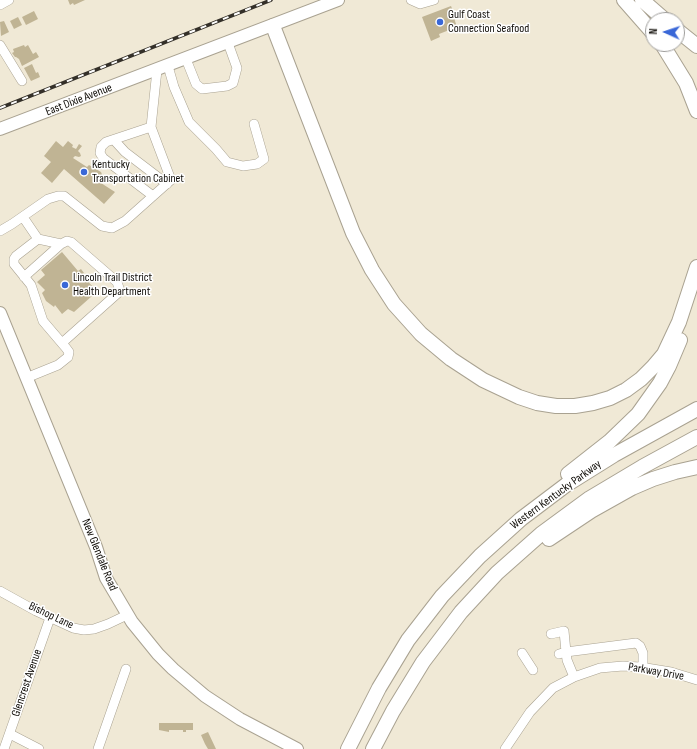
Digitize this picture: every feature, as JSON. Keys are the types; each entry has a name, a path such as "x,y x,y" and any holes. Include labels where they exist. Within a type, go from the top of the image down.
{"highway":[{"path":"624,0 645,24"},
{"path":"642,0 656,12"},
{"path":"273,26 353,233 372,270 394,304 421,334 451,358 483,380 518,397 537,403 556,406 575,406 593,403 610,398 626,390 641,379 664,354 679,322 697,267"},
{"path":"685,36 697,46"},
{"path":"667,52 686,83 697,111"},
{"path":"408,640 443,591 485,544 536,498 610,442 638,414 660,383 677,348 697,278"},
{"name":"Western Kentucky Parkway","path":"348,749 379,688 408,640 424,618 460,576 490,546 521,519 566,485 697,409"},
{"name":"Western Kentucky Parkway","path":"373,749 407,686 440,638 461,612 497,573 541,534 565,516 616,482 697,437"},
{"path":"461,612 514,564 591,511 632,488 653,479 697,467"}],"main road":[{"path":"186,59 338,0"},
{"name":"East Dixie Avenue","path":"0,130 186,59"},
{"name":"New Glendale Road","path":"0,313 96,547 106,578 127,615 158,654 188,683 222,708 289,747"}],"street":[{"path":"0,5 9,0"},
{"path":"411,0 420,4 434,0"},
{"path":"186,59 196,84 202,89 227,86 233,83 237,68 228,43"},
{"path":"0,45 22,81"},
{"path":"163,68 174,87 189,122 227,162 243,166 257,164 264,159 254,124"},
{"path":"0,231 48,199 58,196 64,196 102,226 112,228 125,222 171,180 151,127 163,68"},
{"path":"151,127 106,142 101,147 100,152 103,158 153,196"},
{"path":"114,140 125,152 167,184"},
{"path":"23,217 38,239 61,244"},
{"path":"26,378 58,366 68,357 68,352 62,343 43,321 31,285 14,264 14,259 38,239"},
{"path":"24,277 61,244 67,241 71,242 117,282 119,288 118,294 62,343"},
{"name":"Bishop Lane","path":"0,591 50,618 73,628 84,630 102,627 127,615"},
{"name":"Glencrest Avenue","path":"4,749 50,618"},
{"path":"551,634 564,632 563,653 574,677"},
{"path":"563,653 636,643 640,646 643,653 643,667"},
{"path":"522,653 532,670"},
{"name":"Parkway Drive","path":"505,749 530,712 553,688 574,677 600,668 623,666 643,667 671,672 697,680"},
{"path":"98,749 126,669"},
{"path":"10,734 39,749"}],"building":[{"path":"68,0 85,0 74,5 73,3 70,5"},
{"name":"Gulf Coast Connection Seafood","path":"451,6 457,27 439,34 440,37 431,41 422,17"},
{"path":"34,11 38,19 26,25 22,17"},
{"path":"18,17 22,25 14,29 10,21"},
{"path":"4,21 9,32 1,36 0,22"},
{"path":"24,45 25,47 28,45 33,54 36,52 39,57 22,66 19,59 12,53 14,52 13,49"},
{"path":"32,64 36,73 38,72 40,77 31,81 24,68"},
{"name":"Kentucky Transportation Cabinet","path":"56,141 63,147 68,141 73,145 72,147 76,149 79,144 82,146 78,151 81,156 75,156 73,158 87,167 89,165 101,172 103,177 101,183 115,192 104,204 64,169 52,183 41,173 51,162 44,156"},
{"name":"Lincoln Trail District Health Department","path":"62,252 78,271 81,269 84,273 82,275 93,287 89,293 92,296 74,312 68,309 62,314 55,305 54,307 46,301 42,293 45,290 37,282 45,275 41,270"},
{"path":"159,723 193,723 193,730 186,730 186,732 183,732 183,730 169,730 169,732 159,730"},
{"path":"208,732 216,749 208,749 205,744 201,735"}],"railway":[{"path":"0,108 271,0"}],"place":[{"name":"Gulf Coast Connection Seafood","path":"440,22"},
{"name":"Kentucky Transportation Cabinet","path":"84,172"},
{"name":"Lincoln Trail District Health Department","path":"65,285"}]}
